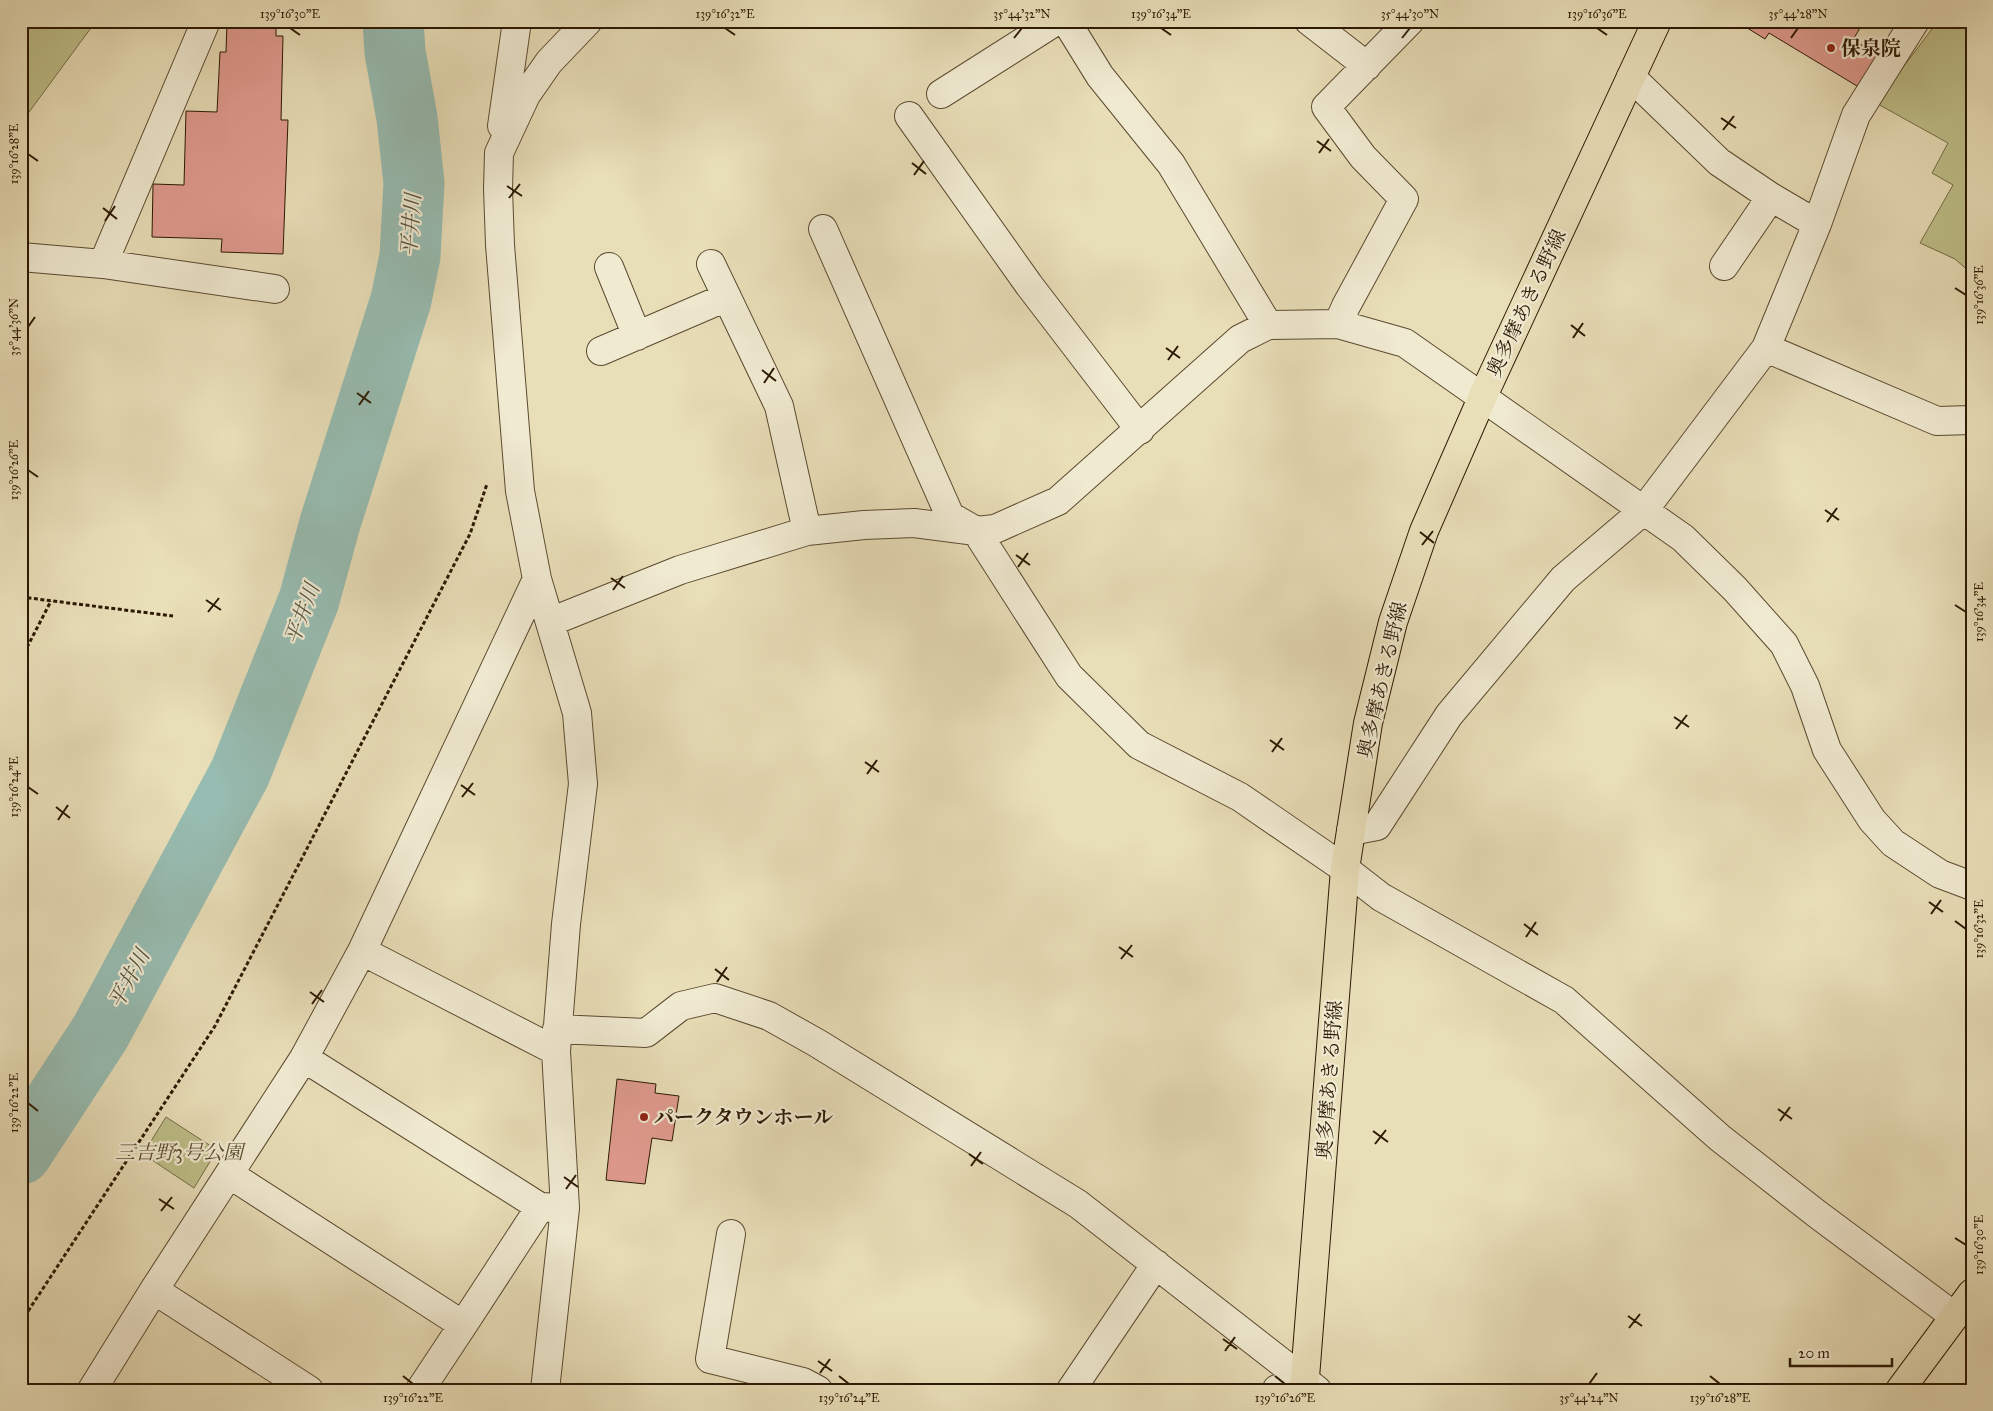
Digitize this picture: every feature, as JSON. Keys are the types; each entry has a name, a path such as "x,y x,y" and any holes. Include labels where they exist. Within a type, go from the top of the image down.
{"main road":[{"name":"奥多摩あきる野線","path":"1309,1387 1345,869 1368,723 1393,622 1424,531 1483,396 1657,21"},
{"path":"1900,1390 1972,1293"}],"street":[{"path":"103,264 206,21"},
{"path":"517,21 498,153 498,189 500,245 520,491 537,578 577,713 582,784 566,924 556,1040 545,1390"},
{"path":"498,153 526,95 549,62 588,21"},
{"path":"941,94 1056,21"},
{"path":"1066,21 1100,76 1171,164 1268,325"},
{"path":"1309,21 1367,66"},
{"path":"1338,324 1404,199 1363,158 1326,107 1410,21"},
{"path":"1351,831 1378,826 1448,714 1556,586 1644,510 1766,348 1817,224 1856,115 1915,21"},
{"path":"1631,77 1719,162 1771,197 1817,224"},
{"path":"909,116 1029,284 1140,430"},
{"path":"1724,266 1771,197"},
{"path":"823,229 950,516 976,531 1069,676 1139,745 1240,797 1345,869 1381,897 1564,1000 1720,1138 1954,1316"},
{"path":"21,257 103,264 275,289"},
{"path":"711,264 779,406 807,531"},
{"path":"609,267 637,336"},
{"path":"602,351 726,297"},
{"path":"550,622 680,570 807,531 864,525 914,523 976,531 995,529 1058,501 1240,339 1268,325 1338,324 1405,343 1683,538 1735,589 1784,644 1805,686 1827,750 1872,820 1893,842 1940,874 1972,886"},
{"path":"1766,348 1937,421 1972,420"},
{"path":"92,1390 228,1174 304,1058 362,952 537,578"},
{"path":"362,952 556,1040 646,1033 681,1006 715,998 769,1016 817,1043 1078,1204 1309,1387"},
{"path":"304,1058 515,1191 552,1208"},
{"path":"228,1174 462,1325"},
{"path":"420,1390 462,1325 552,1208"},
{"path":"731,1234 710,1359 803,1382 818,1390"},
{"path":"1071,1390 1156,1264"},
{"path":"154,1290 309,1390"}],"path":[{"path":"21,1322 215,1026 470,534 489,478"},
{"path":"21,597 173,616"},
{"path":"21,659 51,601"}],"green space":[{"path":"21,21 96,21 21,123"},
{"path":"1938,21 1972,21 1972,274 1955,259 1920,243 1953,185 1932,173 1948,143 1876,103"},
{"name":"三吉野3号公園","path":"166,1117 217,1150 194,1188 143,1154"}],"building":[{"path":"227,21 276,21 276,36 283,36 281,120 288,120 283,254 221,252 222,239 152,237 153,184 184,185 186,111 217,112 220,52 226,52"},
{"name":"保泉院","path":"1736,21 1864,21 1853,40 1881,56 1862,89 1769,33 1765,39"},
{"name":"パークタウンホール","path":"617,1079 656,1084 655,1093 679,1096 672,1141 652,1138 645,1184 606,1180"}],"waterway":[{"name":"平井川","path":"21,1154 100,1033 240,773 309,600 330,523 401,300 410,256 414,183 407,118 395,52 393,21"}],"place":[{"name":"保泉院","path":"1831,48"},
{"name":"パークタウンホール","path":"644,1117"}]}
